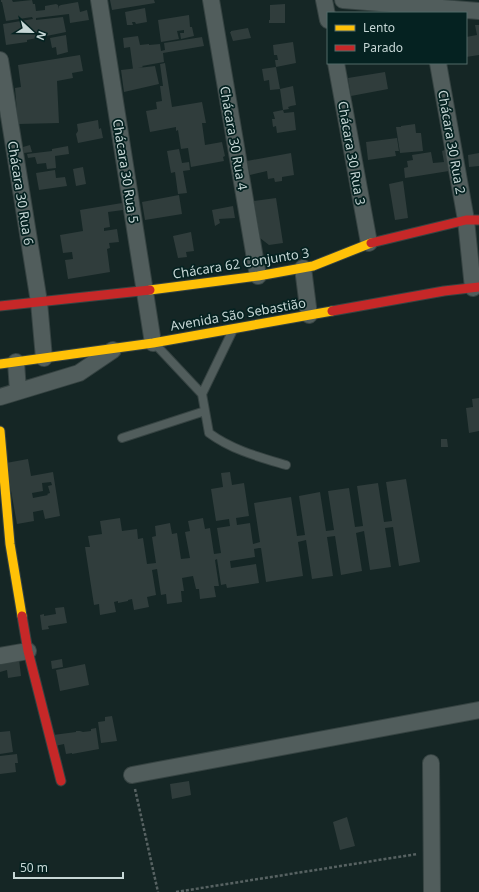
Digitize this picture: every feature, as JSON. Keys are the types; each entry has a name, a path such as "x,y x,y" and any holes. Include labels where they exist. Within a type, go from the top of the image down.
{"street":[{"name":"Chácara 30 Rua 5","path":"99,0 153,343"},
{"name":"Chácara 30 Rua 4","path":"211,0 258,276"},
{"path":"324,0 327,15"},
{"path":"343,0 429,10 479,11"},
{"name":"Chácara 30 Rua 6","path":"0,60 39,302 44,358"},
{"name":"Chácara 30 Rua 3","path":"336,64 369,244"},
{"name":"Chácara 30 Rua 2","path":"438,64 473,220 476,287"},
{"name":"Chácara 62 Conjunto 3","path":"0,306 144,291 258,276 303,268 333,259 369,244 473,220"},
{"path":"303,268 309,315"},
{"name":"Avenida São Sebastião","path":"0,364 153,343 444,291 476,287"},
{"path":"0,397 79,373 116,348"},
{"path":"16,362 18,391"},
{"path":"0,431 5,545 28,651 62,781"},
{"path":"0,656 28,651"},
{"path":"132,775 479,710"},
{"path":"431,762 432,892"}],"lane":[{"path":"202,394 233,328"},
{"path":"153,343 202,394 209,433 220,441 242,451 286,465"},
{"path":"122,438 205,411"}],"path":[{"path":"132,775 158,892"},
{"path":"176,892 432,851"}],"building":[{"path":"1,0 12,0 13,2 32,0 33,4 35,4 36,11 45,10 45,6 56,4 58,5 59,9 59,6 61,5 78,2 80,12 87,10 89,20 70,23 69,14 36,18 36,20 63,17 66,32 27,40 27,42 6,45 3,24 33,19 32,17 6,21"},
{"path":"110,0 154,0 155,3 112,10"},
{"path":"285,4 285,23 269,23 270,5"},
{"path":"145,8 147,22 136,24 135,22 132,22 133,25 127,25 125,12"},
{"path":"189,15 190,27 192,27 194,36 181,39 180,33 184,33 184,30 177,31 179,39 161,42 158,20"},
{"path":"475,25 479,25 479,55 467,57 467,37 477,35"},
{"path":"248,28 251,38 233,41 231,31"},
{"path":"66,35 68,52 57,55 56,47 52,48 50,38"},
{"path":"138,36 140,45 160,44 161,51 165,50 164,43 202,37 204,46 163,53 164,62 133,69 130,47 124,48 123,38"},
{"path":"293,42 296,63 276,67 275,60 278,60 277,55 274,55 273,45"},
{"path":"80,55 83,71 72,73 73,78 57,81 59,123 18,124 15,88 21,87 18,65"},
{"path":"165,63 172,107 202,102 206,123 202,123 205,145 222,142 225,156 223,157 224,161 191,167 188,148 181,149 178,130 176,131 176,127 150,132 146,111 157,109 156,102 162,101 160,86 163,86 160,64"},
{"path":"155,66 159,84 124,92 121,70"},
{"path":"276,67 280,89 270,90 269,80 264,81 262,69"},
{"path":"385,72 388,89 351,96 348,78"},
{"path":"293,86 296,105 288,107 289,109 283,110 280,89"},
{"path":"283,110 284,113 294,112 296,130 277,133 276,126 273,127 272,119 275,119 273,112"},
{"path":"98,120 99,129 101,128 103,138 78,143 76,134 78,131 77,124"},
{"path":"415,124 416,133 421,133 423,151 400,153 396,127"},
{"path":"397,138 399,151 395,151 396,156 368,160 366,142"},
{"path":"30,145 32,152 24,153 23,147"},
{"path":"68,146 69,154 55,156 56,168 47,169 46,163 37,164 35,157 28,158 27,154 52,151 52,149"},
{"path":"179,149 182,163 189,162 190,170 183,171 187,193 178,194 175,172 171,173 167,151"},
{"path":"445,150 449,171 405,178 404,168 408,167 407,161 413,160 412,155 431,152 433,163 444,162 442,151"},
{"path":"291,153 294,175 282,177 282,181 275,182 274,178 268,179 267,171 250,175 247,161"},
{"path":"479,153 479,166 469,167 468,155"},
{"path":"83,167 86,184 76,186 73,169"},
{"path":"55,170 56,178 65,177 67,186 39,190 36,173"},
{"path":"403,181 408,218 395,220 389,184"},
{"path":"179,195 182,214 145,220 142,202"},
{"path":"276,198 283,243 269,245 260,238 254,201"},
{"path":"122,203 123,210 108,212 110,227 104,228 104,231 117,229 119,242 109,243 110,248 107,249 110,272 68,279 65,260 73,259 72,252 63,253 60,235 83,231 80,210"},
{"path":"233,206 235,218 219,219 220,223 215,226 212,210"},
{"path":"191,232 194,251 186,252 187,257 178,258 173,236"},
{"path":"479,398 479,431 469,433 466,408 473,407 472,399"},
{"path":"441,439 447,439 448,447 441,447"},
{"path":"28,459 31,476 53,472 60,516 45,519 43,510 33,512 34,521 17,524 6,463","holes":["51,482 52,485 48,486 50,493 47,494 48,495 33,498 32,493 43,491 42,483"]},
{"path":"230,472 232,485 244,483 249,516 236,518 237,525 250,523 253,544 260,542 254,503 291,497 297,536 305,535 299,496 320,492 326,531 334,530 328,491 349,488 355,527 363,526 357,486 378,483 384,522 392,521 386,482 406,479 420,562 399,566 393,527 385,528 391,567 370,570 364,531 356,533 362,571 341,575 335,536 327,537 333,576 312,579 306,540 298,542 303,576 266,582 261,548 259,548 254,549 255,557 230,561 231,568 256,564 259,583 227,588 226,584 221,585 217,559 215,560 219,586 214,586 216,597 200,599 199,589 196,589 193,576 182,578 184,591 181,591 182,602 167,604 166,594 161,595 157,569 152,570 156,595 147,597 149,607 134,610 132,599 118,603 118,601 114,602 116,612 100,615 99,604 94,605 85,547 90,547 88,536 102,534 100,521 120,518 122,531 137,529 138,539 143,538 147,564 156,563 152,537 156,536 155,526 170,523 172,534 177,533 181,559 190,558 185,532 190,531 188,521 203,518 205,529 210,528 214,554 221,553 217,528 230,526 229,519 216,521 211,489 223,487 221,473"},
{"path":"64,607 67,623 48,626 49,629 42,630 40,615 44,614 44,616 56,614 55,608"},
{"path":"19,659 21,676 8,678 7,670 0,672 0,664 6,663 6,661"},
{"path":"62,659 63,667 52,669 51,661"},
{"path":"85,664 89,685 60,691 56,670"},
{"path":"112,716 117,741 101,743 98,722 105,721 105,717"},
{"path":"96,728 99,749 66,754 64,744 55,746 53,735 76,731 91,731 91,729"},
{"path":"10,731 13,752 0,754 0,732"},
{"path":"17,754 18,763 15,763 16,772 0,774 0,756"},
{"path":"189,781 191,795 172,799 170,784"},
{"path":"347,817 355,846 340,850 333,822"}],"traffic: slow":[{"path":"150,290 258,276 313,266 371,243"},
{"path":"0,364 153,343 332,311"},
{"path":"0,431 10,544 22,616"}],"traffic: jam":[{"path":"371,243 466,220 479,220"},
{"path":"332,311 444,291 479,287"},
{"path":"0,306 150,290"},
{"path":"22,616 28,651 61,781"}]}
